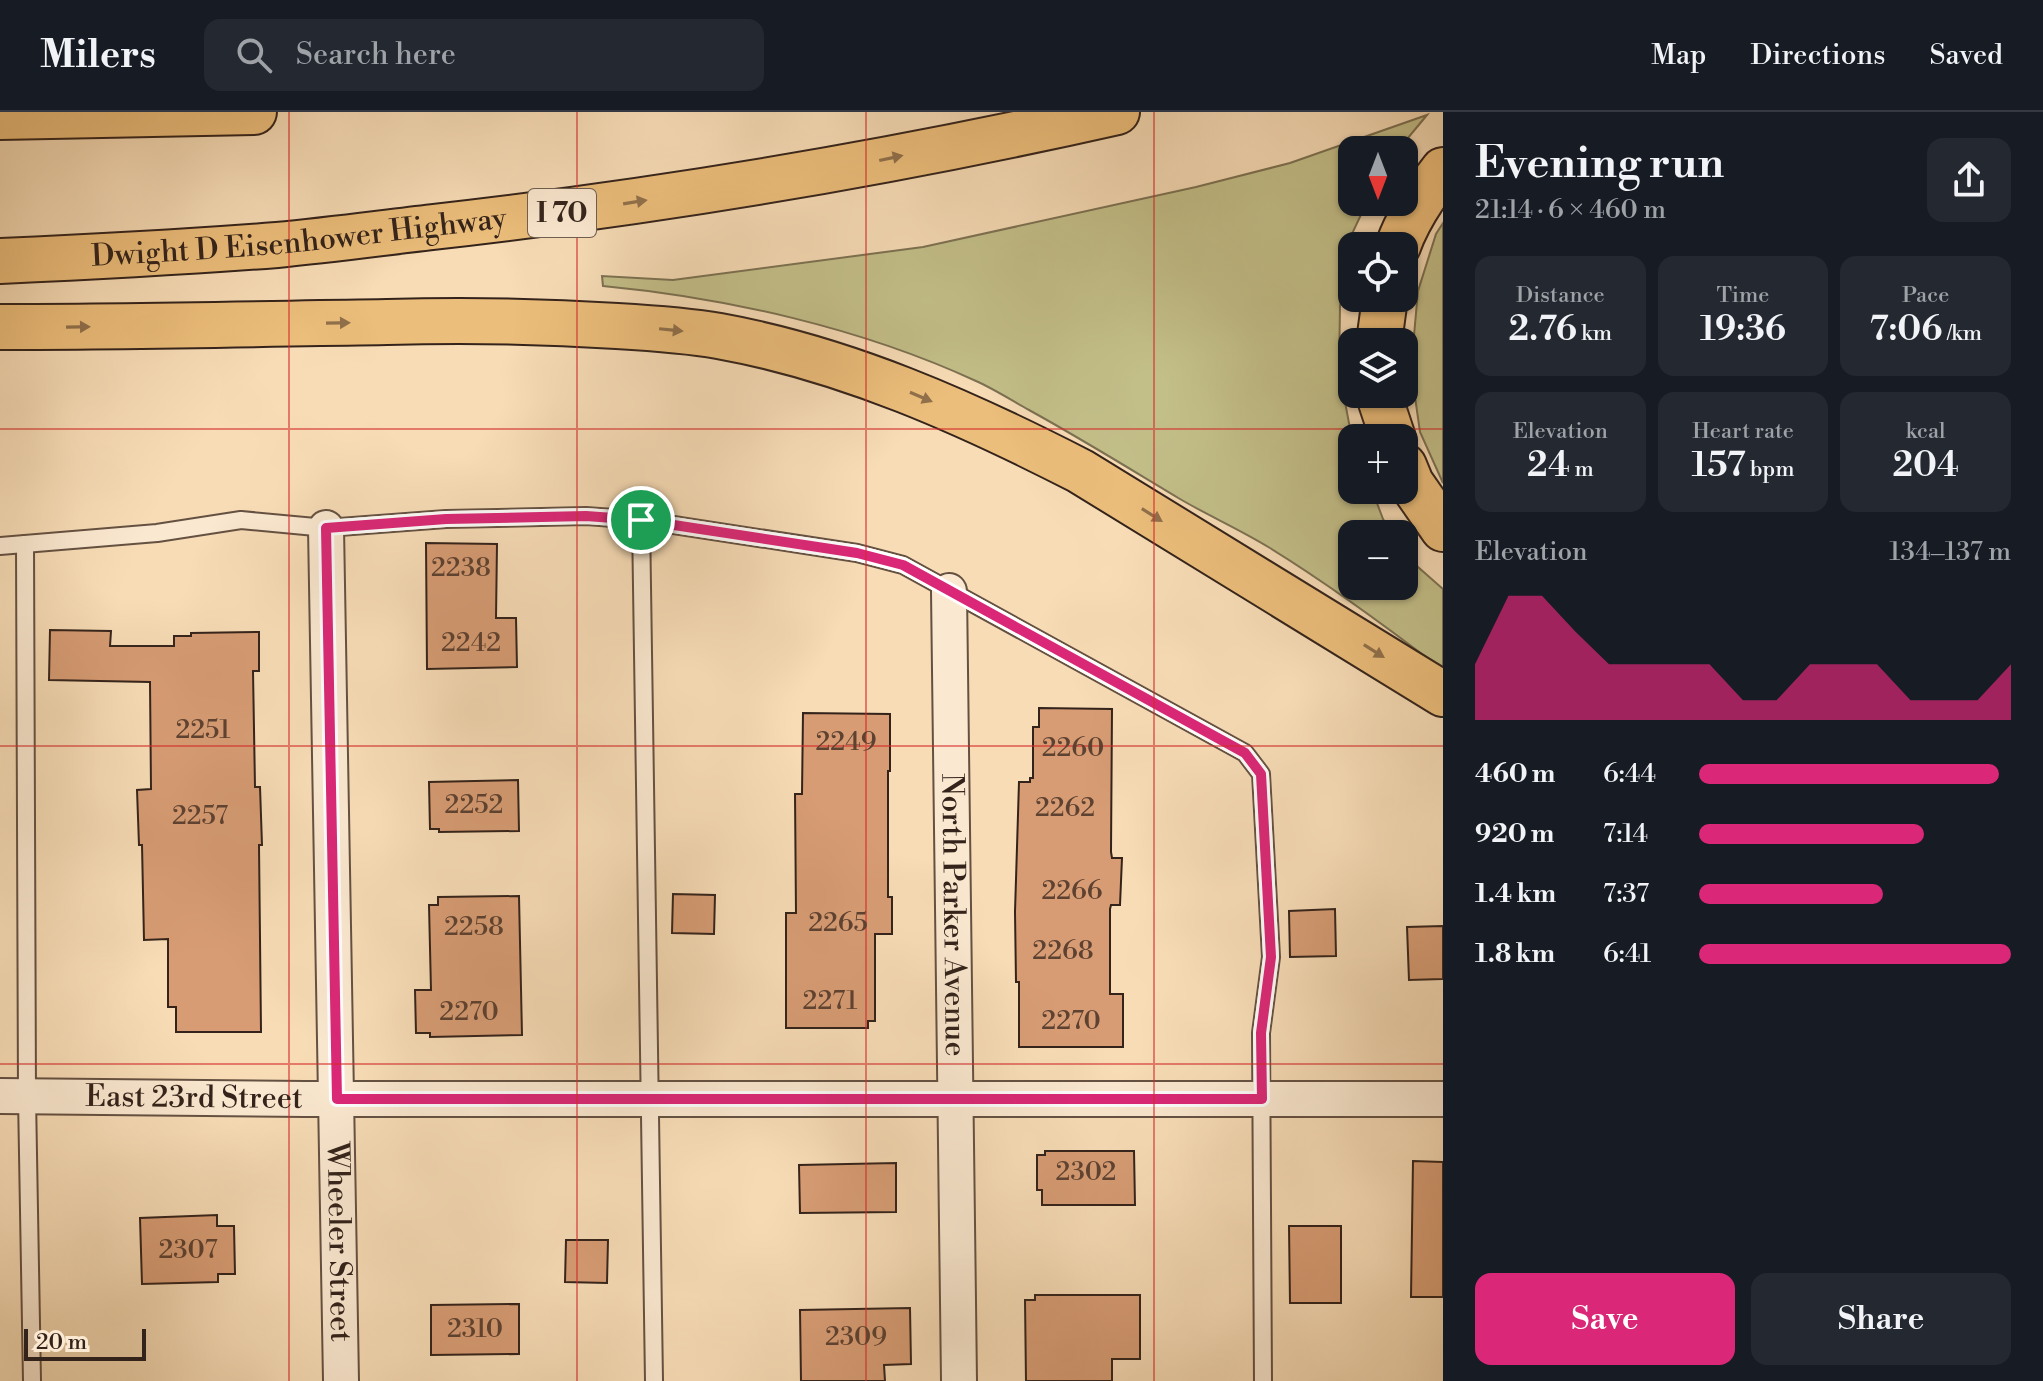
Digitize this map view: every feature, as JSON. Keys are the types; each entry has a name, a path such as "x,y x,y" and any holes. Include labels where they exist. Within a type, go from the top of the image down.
{"highway":[{"path":"0,117 254,112"},
{"name":"Dwight D Eisenhower Highway","path":"0,261 281,244 563,213 784,178 1117,112"},
{"path":"1404,232 1443,170"},
{"path":"0,327 530,321 663,329 776,348 896,386 1015,438 1080,471 1443,694"},
{"path":"1418,493 1443,529"}],"street":[{"name":"Wheeler Street","path":"326,528 341,1381"},
{"name":"North Parker Avenue","path":"949,591 959,1381"},
{"name":"East 23rd Street","path":"13,1096 1443,1099"}],"lane":[{"path":"0,546 157,533 241,520 326,528 462,518 586,516 641,520 857,553 903,565 1245,753 1261,774 1271,957 1261,1033 1263,1381"},
{"path":"641,520 654,1381"},
{"path":"25,544 13,1096 32,1381"}],"shaded area":[{"path":"1427,115 1410,136 1367,136"},
{"path":"1338,146 1338,216 1360,216 1353,232 1338,232 1338,408 1346,408 1349,424 1338,424 1338,504 1377,504 1384,520 1338,520 1338,593 1270,548 996,391 932,362 840,331 746,307 603,286 602,276 673,280 923,247 1196,187 1290,163"},
{"path":"1443,223 1443,483 1420,432 1417,408 1418,328 1415,328 1418,291 1436,234"},
{"path":"1418,567 1443,589 1443,670 1348,600 1418,600"}],"building":[{"path":"426,543 497,544 496,618 516,618 517,667 427,669"},
{"path":"50,630 111,631 110,646 174,646 174,636 191,636 191,633 259,632 259,671 253,671 255,787 260,787 262,845 259,845 261,1032 176,1032 176,1007 168,1007 168,939 144,940 142,845 139,845 137,790 151,789 150,682 49,680"},
{"path":"1039,708 1112,709 1111,852 1112,858 1122,858 1120,905 1111,905 1110,909 1110,994 1123,994 1123,1047 1019,1047 1015,912 1019,782 1030,782 1033,778 1033,727 1039,727"},
{"path":"803,713 890,714 888,897 892,897 892,934 875,934 875,1021 868,1021 868,1028 786,1028 786,913 796,913 795,794 802,794"},
{"path":"518,780 519,831 439,832 439,829 430,829 429,782"},
{"path":"673,894 715,895 714,934 672,933"},
{"path":"519,896 522,1035 430,1037 430,1033 416,1033 415,990 431,990 429,905 438,905 438,897"},
{"path":"1335,909 1336,956 1290,957 1289,911"},
{"path":"1443,926 1443,979 1409,980 1407,927"},
{"path":"1045,1151 1134,1151 1135,1205 1042,1205 1042,1190 1037,1190 1037,1155 1045,1155"},
{"path":"1413,1161 1443,1162 1443,1297 1411,1297"},
{"path":"896,1163 896,1212 800,1213 799,1165"},
{"path":"217,1215 217,1226 234,1226 235,1274 218,1274 218,1282 142,1284 140,1218"},
{"path":"1289,1226 1341,1226 1341,1303 1290,1303"},
{"path":"566,1240 608,1240 607,1283 565,1282"},
{"path":"1035,1295 1140,1295 1140,1359 1112,1359 1112,1381 1026,1381 1025,1300 1035,1300"},
{"path":"519,1304 519,1354 431,1355 431,1305"},
{"path":"910,1308 911,1364 884,1365 885,1381 801,1381 800,1310"}],"route":[{"path":"586,516 641,520 857,553 903,565 1245,753 1261,774 1271,957 1261,1033 1262,1099 337,1099 326,528 446,519 586,516"}]}
